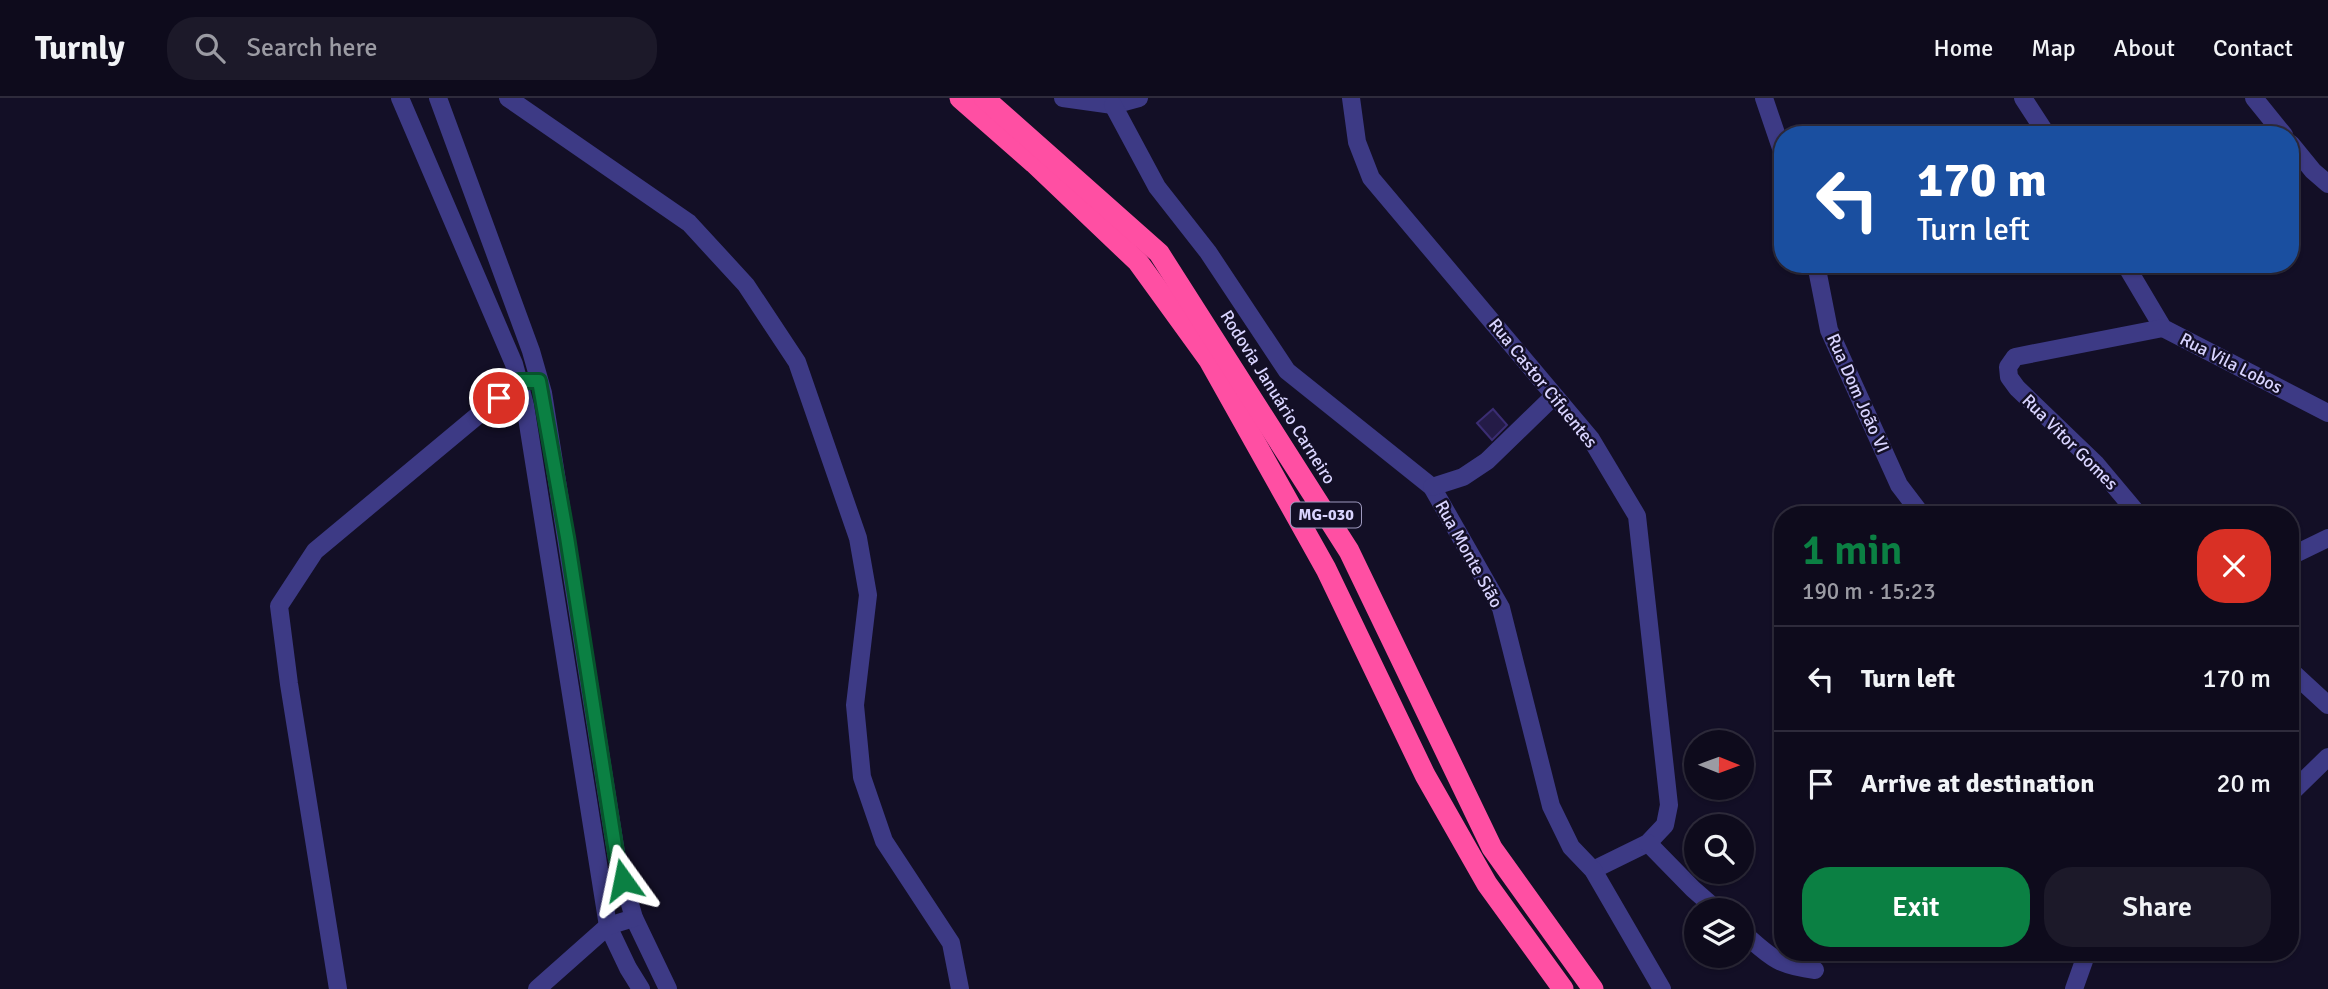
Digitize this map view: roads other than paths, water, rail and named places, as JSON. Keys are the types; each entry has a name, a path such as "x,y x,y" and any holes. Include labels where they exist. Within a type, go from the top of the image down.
{"highway":[{"name":"MG-030","path":"960,98 1034,163 1138,262 1209,360 1326,569 1425,775 1487,884 1563,989"},
{"name":"Rodovia Januário Carneiro","path":"984,98 1159,253 1349,551 1492,848 1593,989"}],"street":[{"path":"400,98 519,381 608,926 641,989"},
{"path":"438,98 531,351 539,381 565,524 617,859 634,918 668,989"},
{"path":"508,98 690,223 746,285 797,362 858,538 868,595 855,705 862,777 884,841 951,943 960,989"},
{"path":"1063,98 1113,105 1139,98"},
{"name":"Rua Castor Cifuentes","path":"1351,98 1357,142 1371,177 1591,439 1637,516 1670,805 1665,825 1648,843 1593,870"},
{"path":"1764,98 1774,127"},
{"path":"2023,98 2041,126"},
{"path":"2254,98 2277,126"},
{"name":"Rua Monte Sião","path":"1113,105 1157,187 1208,252 1287,371 1432,487 1501,608 1551,806 1571,847 1593,870 1662,989"},
{"path":"2299,154 2328,184"},
{"name":"Rua Dom João VI","path":"1818,273 1829,330 1899,485 1915,506"},
{"name":"Rua Vila Lobos","path":"2130,273 2163,328 2328,413"},
{"name":"Rua Vitor Gomes","path":"2131,506 2096,464 2017,388 2009,377 2008,367 2015,357 2163,328"},
{"path":"338,989 279,606 315,551 519,381 539,381"},
{"path":"1432,487 1463,477 1487,461 1554,396"},
{"path":"2299,552 2328,538"},
{"path":"2299,678 2328,705"},
{"path":"2299,785 2328,757"},
{"path":"1648,843 1705,898"},
{"path":"537,989 608,926 634,918"},
{"path":"1754,942 1774,959"},
{"path":"1776,961 1793,968 1815,970"},
{"path":"2074,989 2084,961"}]}
